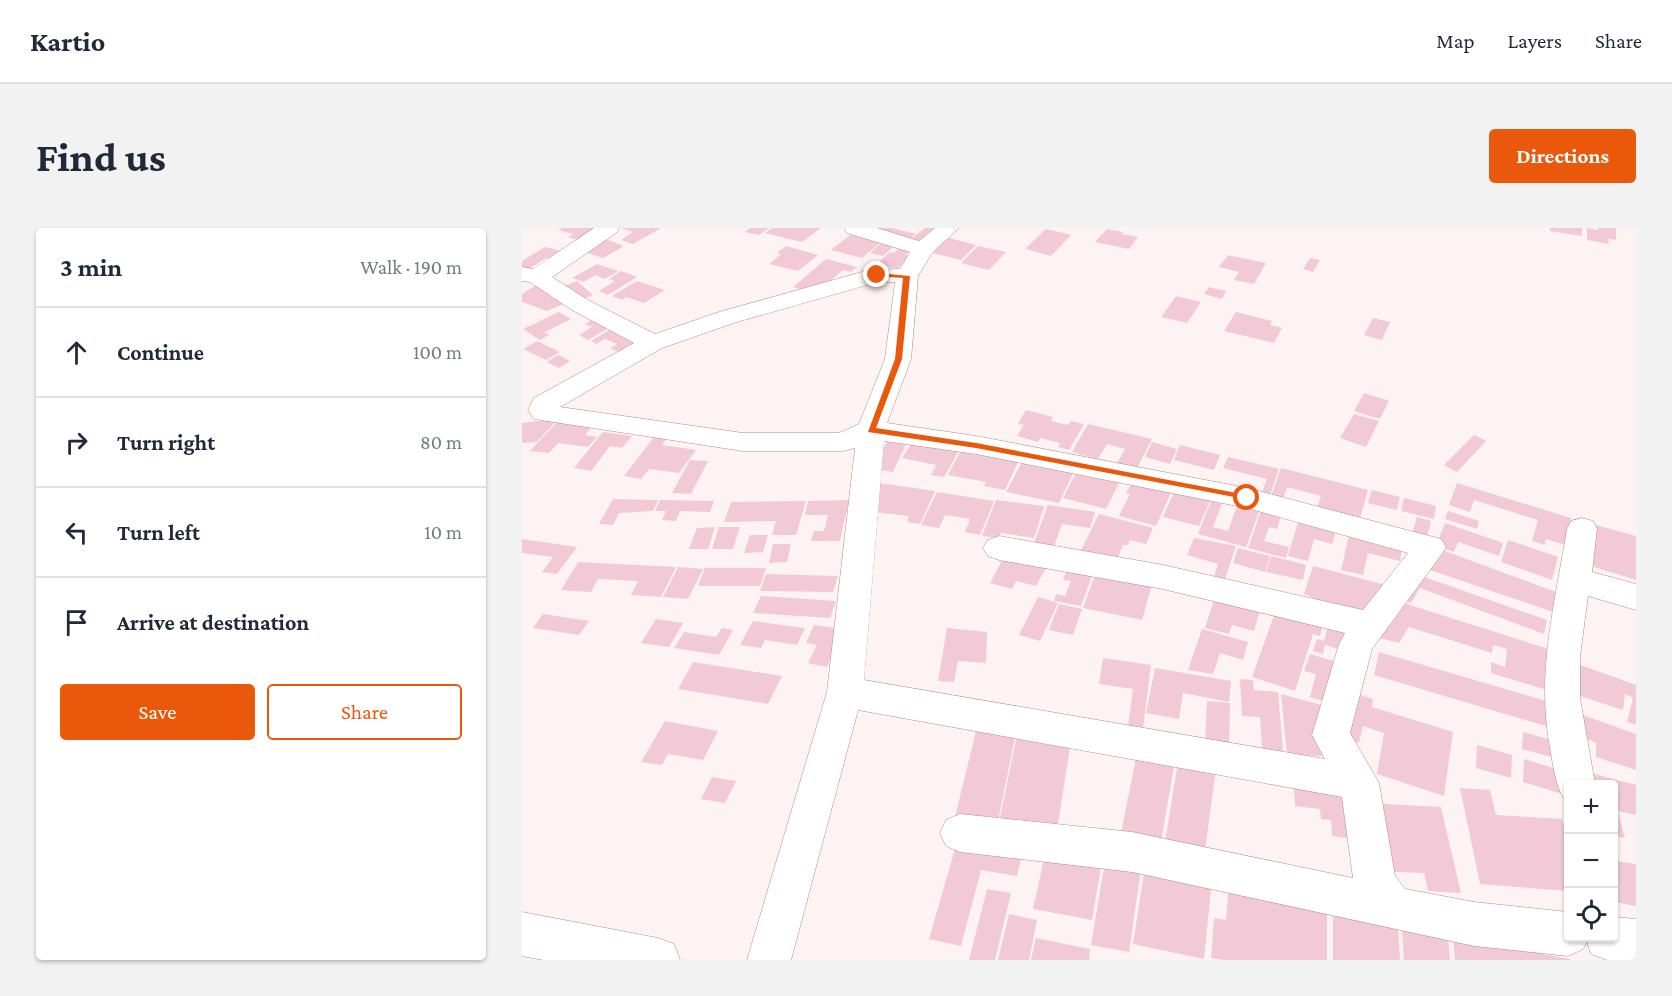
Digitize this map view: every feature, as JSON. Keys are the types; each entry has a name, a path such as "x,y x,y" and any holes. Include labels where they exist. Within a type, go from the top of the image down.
{"street":[{"path":"608,228 529,275 652,344"},
{"path":"855,228 915,262"},
{"path":"948,228 915,262 728,317 652,344 544,405 542,410 544,413 743,442 843,442 871,430 976,445 1247,498 1430,547 1368,625 1356,644 1331,735 1360,783 1375,885 1393,908"},
{"path":"769,960 845,693 871,430 898,359 915,262"},
{"path":"1575,780 1562,699 1566,613 1575,580 1582,529"},
{"path":"999,548 1163,577 1368,625"},
{"path":"1575,580 1636,597"},
{"path":"845,693 1360,783"},
{"path":"960,833 1132,852 1473,924 1564,933"},
{"path":"522,934 658,960"},
{"path":"1618,939 1636,941"},
{"path":"1603,942 1605,960"}],"building":[{"path":"562,228 599,228 578,240 568,237 573,234 558,230"},
{"path":"621,228 661,228 633,244 621,240 633,232"},
{"path":"750,228 769,228 759,235 745,232"},
{"path":"772,228 821,228 802,242 765,233"},
{"path":"874,228 893,228 916,234 910,239"},
{"path":"925,228 938,228 921,242 911,239"},
{"path":"1550,228 1582,228 1582,236 1550,231"},
{"path":"1587,228 1598,230 1598,228 1616,228 1616,240 1608,239 1609,244 1587,240"},
{"path":"1046,229 1071,235 1051,256 1025,249"},
{"path":"1107,229 1138,237 1129,249 1095,242"},
{"path":"850,235 881,242 862,258 831,250"},
{"path":"945,237 976,245 961,260 929,252"},
{"path":"602,238 624,246 603,258 581,251"},
{"path":"881,243 894,246 883,256 870,253"},
{"path":"786,246 818,255 798,271 769,264 781,254 777,253"},
{"path":"978,246 1006,252 989,270 961,263"},
{"path":"545,247 566,252 554,260 546,258 529,269 522,267 522,261"},
{"path":"901,247 912,249 905,255 911,256 897,269 877,264 890,252 894,253"},
{"path":"1228,255 1266,263 1254,284 1234,280 1239,272 1219,267"},
{"path":"1310,258 1320,260 1313,272 1303,269"},
{"path":"826,259 857,267 851,272 843,270 830,281 804,290 793,287"},
{"path":"597,264 618,271 605,279 595,275 584,282 572,278"},
{"path":"621,271 637,277 608,295 599,291 615,281 609,279"},
{"path":"577,281 593,295 580,300 564,286"},
{"path":"637,281 665,290 644,303 626,297 622,300 612,296"},
{"path":"541,282 568,302 547,311 522,302 522,294"},
{"path":"1209,287 1226,291 1222,299 1204,294"},
{"path":"1176,296 1201,302 1187,323 1161,317"},
{"path":"559,312 571,319 545,332 549,335 540,340 523,329"},
{"path":"1236,312 1272,321 1270,325 1282,328 1274,343 1224,331"},
{"path":"595,318 612,326 588,340 579,335 592,327 585,324"},
{"path":"1373,318 1390,322 1382,340 1364,335"},
{"path":"611,329 639,342 621,353 610,348 617,344 605,339 596,344 591,341"},
{"path":"537,341 560,352 546,360 523,349"},
{"path":"558,355 570,361 559,368 547,362"},
{"path":"1364,393 1389,401 1380,419 1354,411"},
{"path":"1026,410 1053,417 1051,421 1068,425 1071,421 1084,424 1069,450 1058,447 1060,443 1040,438 1038,442 1017,436 1024,425 1018,424"},
{"path":"1354,414 1379,421 1366,447 1340,438"},
{"path":"558,419 537,442 522,443 522,423"},
{"path":"559,420 594,424 585,435 597,437 588,447 558,443 549,453 530,451"},
{"path":"1088,424 1152,439 1135,472 1115,467 1125,449 1107,444 1098,459 1072,452"},
{"path":"603,432 632,436 622,448 610,446 591,471 574,468"},
{"path":"1474,435 1486,441 1457,472 1444,465"},
{"path":"655,436 667,438 662,445 696,450 679,473 649,469 641,479 624,476"},
{"path":"887,442 906,444 893,472 873,469"},
{"path":"1152,442 1177,449 1170,464 1145,457"},
{"path":"911,444 958,452 944,477 931,475 936,465 902,458"},
{"path":"1180,445 1220,455 1214,470 1174,460"},
{"path":"960,452 1018,462 1005,490 984,486 986,482 948,475"},
{"path":"1228,457 1279,469 1268,500 1260,498 1267,479 1223,468"},
{"path":"690,460 708,461 691,494 672,493"},
{"path":"1022,462 1073,473 1059,503 1006,492"},
{"path":"1281,468 1368,490 1359,522 1316,510 1321,496 1287,487 1283,499 1269,502"},
{"path":"1077,471 1120,481 1106,509 1063,498"},
{"path":"879,483 935,491 920,524 907,522 909,516 865,511"},
{"path":"1132,483 1171,493 1156,526 1119,516 1130,494 1126,493"},
{"path":"1457,483 1571,518 1565,545 1546,539 1545,545 1532,541 1538,520 1474,500 1470,512 1449,505"},
{"path":"1372,490 1400,497 1397,510 1368,503"},
{"path":"937,492 994,501 980,535 965,532 970,519 945,515 939,528 921,525"},
{"path":"1174,492 1210,501 1199,526 1163,517"},
{"path":"1404,498 1436,506 1434,519 1401,511"},
{"path":"613,499 658,500 653,511 619,513 613,525 599,524"},
{"path":"660,500 714,501 710,512 680,511 676,521 662,520 666,511 655,511"},
{"path":"849,500 840,541 811,541 814,531 824,531 828,515 805,515 808,501"},
{"path":"996,500 1044,506 1034,538 1001,533 999,538 982,536"},
{"path":"806,501 796,535 772,535 776,521 724,522 731,502"},
{"path":"1211,501 1222,504 1213,527 1228,531 1237,506 1259,512 1246,547 1198,534"},
{"path":"1048,505 1095,512 1090,528 1062,524 1054,546 1034,543"},
{"path":"1261,511 1281,516 1277,529 1269,527 1264,541 1289,547 1286,558 1248,548"},
{"path":"1448,511 1479,521 1477,529 1445,519"},
{"path":"1099,514 1153,528 1146,544 1130,540 1128,545 1123,545 1116,562 1080,552"},
{"path":"1417,517 1431,521 1426,541 1411,537"},
{"path":"1298,522 1336,531 1332,544 1314,539 1308,561 1288,556"},
{"path":"1445,523 1503,543 1499,556 1458,542 1454,552 1436,546"},
{"path":"1596,525 1636,536 1636,580 1591,566"},
{"path":"715,527 708,549 689,549 697,528"},
{"path":"719,527 740,527 733,549 712,549"},
{"path":"750,535 768,535 763,552 744,553"},
{"path":"1349,535 1402,548 1400,561 1368,553 1363,575 1341,570"},
{"path":"1194,538 1236,546 1224,582 1213,579 1218,564 1187,555"},
{"path":"522,539 577,547 557,574 542,572 553,557 522,553"},
{"path":"1508,540 1558,557 1552,580 1501,562"},
{"path":"773,544 791,544 787,562 769,563"},
{"path":"1434,547 1556,592 1553,612 1421,567"},
{"path":"1238,548 1270,556 1265,572 1233,563"},
{"path":"1007,551 1049,562 1036,586 1016,581 1012,589 990,583"},
{"path":"1271,556 1306,565 1303,580 1266,572"},
{"path":"578,562 676,567 661,597 631,595 638,581 598,579 591,592 561,590"},
{"path":"1068,565 1094,570 1081,606 1054,601 1056,594 1065,596 1071,581 1063,580"},
{"path":"1313,566 1393,587 1368,622 1311,606 1313,598 1304,594"},
{"path":"678,567 703,569 688,599 663,597"},
{"path":"705,568 766,568 760,586 698,586"},
{"path":"1097,570 1153,581 1142,620 1083,608"},
{"path":"766,574 838,576 833,592 760,591"},
{"path":"1416,574 1547,620 1544,634 1420,588 1411,603 1396,598"},
{"path":"1217,591 1262,603 1254,631 1232,625 1229,634 1205,628"},
{"path":"761,596 836,601 830,618 753,613"},
{"path":"1038,597 1058,603 1040,641 1019,635"},
{"path":"1394,600 1552,650 1550,691 1491,673 1491,662 1505,667 1507,649 1493,645 1492,653 1409,627 1399,643 1368,635"},
{"path":"1059,604 1082,609 1073,635 1049,630"},
{"path":"1277,607 1324,621 1320,636 1313,634 1295,691 1252,677"},
{"path":"543,614 589,621 579,635 533,628"},
{"path":"1330,618 1353,624 1345,651 1325,645 1323,654 1313,651 1317,639 1324,641"},
{"path":"656,619 683,623 669,647 641,643"},
{"path":"753,621 805,628 797,645 765,640 761,648 740,645"},
{"path":"814,625 844,629 827,667 808,663 817,645 806,643"},
{"path":"722,628 733,630 719,655 674,648 684,632 716,637"},
{"path":"947,628 987,632 986,663 958,661 954,682 938,681"},
{"path":"1202,629 1248,642 1243,660 1220,653 1213,674 1188,670"},
{"path":"1379,652 1550,702 1549,727 1374,675"},
{"path":"1310,654 1343,664 1332,704 1310,697 1316,674 1304,671"},
{"path":"1103,658 1151,665 1143,728 1128,726 1133,689 1099,684"},
{"path":"693,662 782,676 768,704 678,689"},
{"path":"1575,663 1636,685 1636,725 1627,722 1633,698 1625,694 1623,710 1580,696"},
{"path":"1155,668 1231,681 1229,702 1183,693 1179,719 1146,713"},
{"path":"1240,679 1253,680 1254,690 1278,692 1284,762 1263,761 1260,717 1242,716"},
{"path":"1347,691 1373,699 1372,707 1453,732 1444,796 1377,774 1384,733 1363,726 1359,743 1337,736"},
{"path":"1281,694 1333,708 1324,756 1287,755"},
{"path":"1207,701 1230,703 1229,748 1205,745"},
{"path":"1580,714 1636,734 1636,770 1596,757 1596,743 1577,734"},
{"path":"665,721 718,731 703,760 668,754 662,765 641,762"},
{"path":"977,727 1016,732 997,826 954,821"},
{"path":"1523,732 1555,741 1555,758 1522,749"},
{"path":"1017,735 1071,741 1057,830 999,823"},
{"path":"1477,745 1512,755 1511,778 1476,768"},
{"path":"1137,753 1175,761 1161,842 1121,833"},
{"path":"1524,759 1563,771 1562,794 1523,782"},
{"path":"1178,762 1216,769 1205,851 1165,842"},
{"path":"1583,771 1617,780 1585,780"},
{"path":"712,777 736,781 725,803 701,799"},
{"path":"1618,780 1636,785 1636,815 1618,811"},
{"path":"1294,787 1357,794 1360,840 1332,836 1331,820 1321,819 1320,809 1295,806"},
{"path":"1460,788 1490,790 1496,815 1562,819 1564,891 1480,884"},
{"path":"1366,803 1441,807 1461,893 1428,891 1424,873 1378,871"},
{"path":"1618,811 1625,838 1618,837"},
{"path":"959,835 1024,846 1017,876 981,870 961,946 929,939"},
{"path":"1047,845 1103,855 1092,920 1033,909"},
{"path":"1106,856 1142,863 1129,952 1091,945"},
{"path":"1618,862 1636,864 1636,906 1618,903"},
{"path":"1145,867 1212,880 1204,959 1133,944"},
{"path":"1229,882 1311,905 1310,911 1327,914 1327,960 1211,958 1214,918 1226,920"},
{"path":"987,889 1011,893 995,960 969,960"},
{"path":"1009,914 1037,920 1029,960 998,960"},
{"path":"1333,916 1398,928 1400,960 1333,960"},
{"path":"1402,929 1448,937 1450,960 1404,960"},
{"path":"1036,938 1090,949 1089,960 1031,960"},
{"path":"1453,938 1570,959 1570,960 1455,960"}],"route":[{"path":"877,275 891,273 907,276 898,359 871,430 976,445 1247,498"}]}
